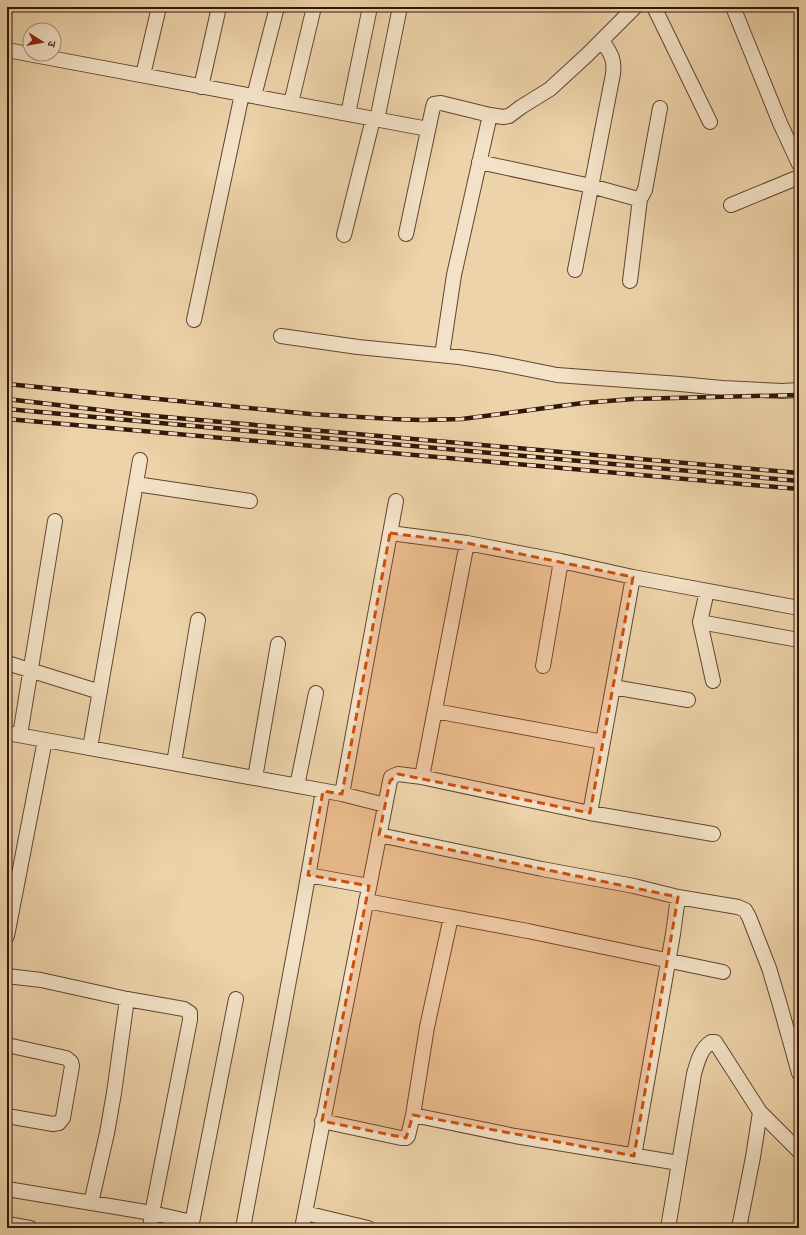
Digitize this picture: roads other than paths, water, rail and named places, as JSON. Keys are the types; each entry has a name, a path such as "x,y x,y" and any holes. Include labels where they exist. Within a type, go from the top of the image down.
{"street":[{"path":"143,75 159,7"},
{"path":"201,87 219,7"},
{"path":"194,320 248,95 277,7"},
{"path":"291,103 314,7"},
{"path":"348,114 370,7"},
{"path":"344,235 375,119 400,7"},
{"path":"406,234 434,104 442,103 490,115 503,117 509,116 550,89 635,7"},
{"path":"654,7 710,122"},
{"path":"733,7 780,123 799,164"},
{"path":"575,270 614,66 613,57 602,40"},
{"path":"7,50 428,129"},
{"path":"630,282 640,199 645,190 660,108"},
{"path":"442,355 454,275 490,115"},
{"path":"479,162 591,186 640,199"},
{"path":"731,205 799,177"},
{"path":"281,336 358,347 442,355 497,363 556,375 722,388 782,391 799,390"},
{"path":"90,748 140,460"},
{"path":"136,484 250,501"},
{"path":"342,794 396,501"},
{"path":"55,521 30,670 13,734 342,794 385,805"},
{"path":"390,533 467,544 561,561 633,577 799,608"},
{"path":"421,777 467,544"},
{"path":"543,666 561,561"},
{"path":"590,812 633,577"},
{"path":"707,591 700,622 713,682"},
{"path":"174,763 198,620"},
{"path":"700,622 799,640"},
{"path":"256,778 278,644"},
{"path":"7,663 100,692"},
{"path":"613,687 688,700"},
{"path":"297,786 316,693"},
{"path":"435,711 603,742"},
{"path":"7,936 45,740"},
{"path":"302,1228 322,1120 391,777 398,774 421,777 590,812 713,834"},
{"path":"243,1228 322,791"},
{"path":"379,835 542,870 634,886 678,897 738,907 745,910 769,968 799,1073"},
{"path":"308,875 369,886"},
{"path":"634,1156 678,897"},
{"path":"366,900 528,931 723,972"},
{"path":"322,1120 406,1138 409,1133 427,1027 450,917"},
{"path":"7,976 41,980 127,999 184,1009 190,1013 190,1020 150,1228"},
{"path":"91,1203 107,1133 114,1094 127,999"},
{"path":"7,1189 152,1213 192,1225 236,999"},
{"path":"668,1228 696,1064 706,1046 711,1042 715,1042 760,1112 799,1151"},
{"path":"7,1045 66,1058 71,1062 72,1066 63,1118 59,1123 53,1124 7,1116"},
{"path":"739,1228 760,1112"},
{"path":"412,1115 515,1136 679,1163"},
{"path":"305,1213 366,1228"},
{"path":"7,1224 30,1228"}],"railway":[{"path":"7,384 310,414 422,420 462,419 583,403 633,399 799,395"},
{"path":"7,399 142,415 799,473"},
{"path":"7,409 799,481"},
{"path":"7,419 799,489"}]}
